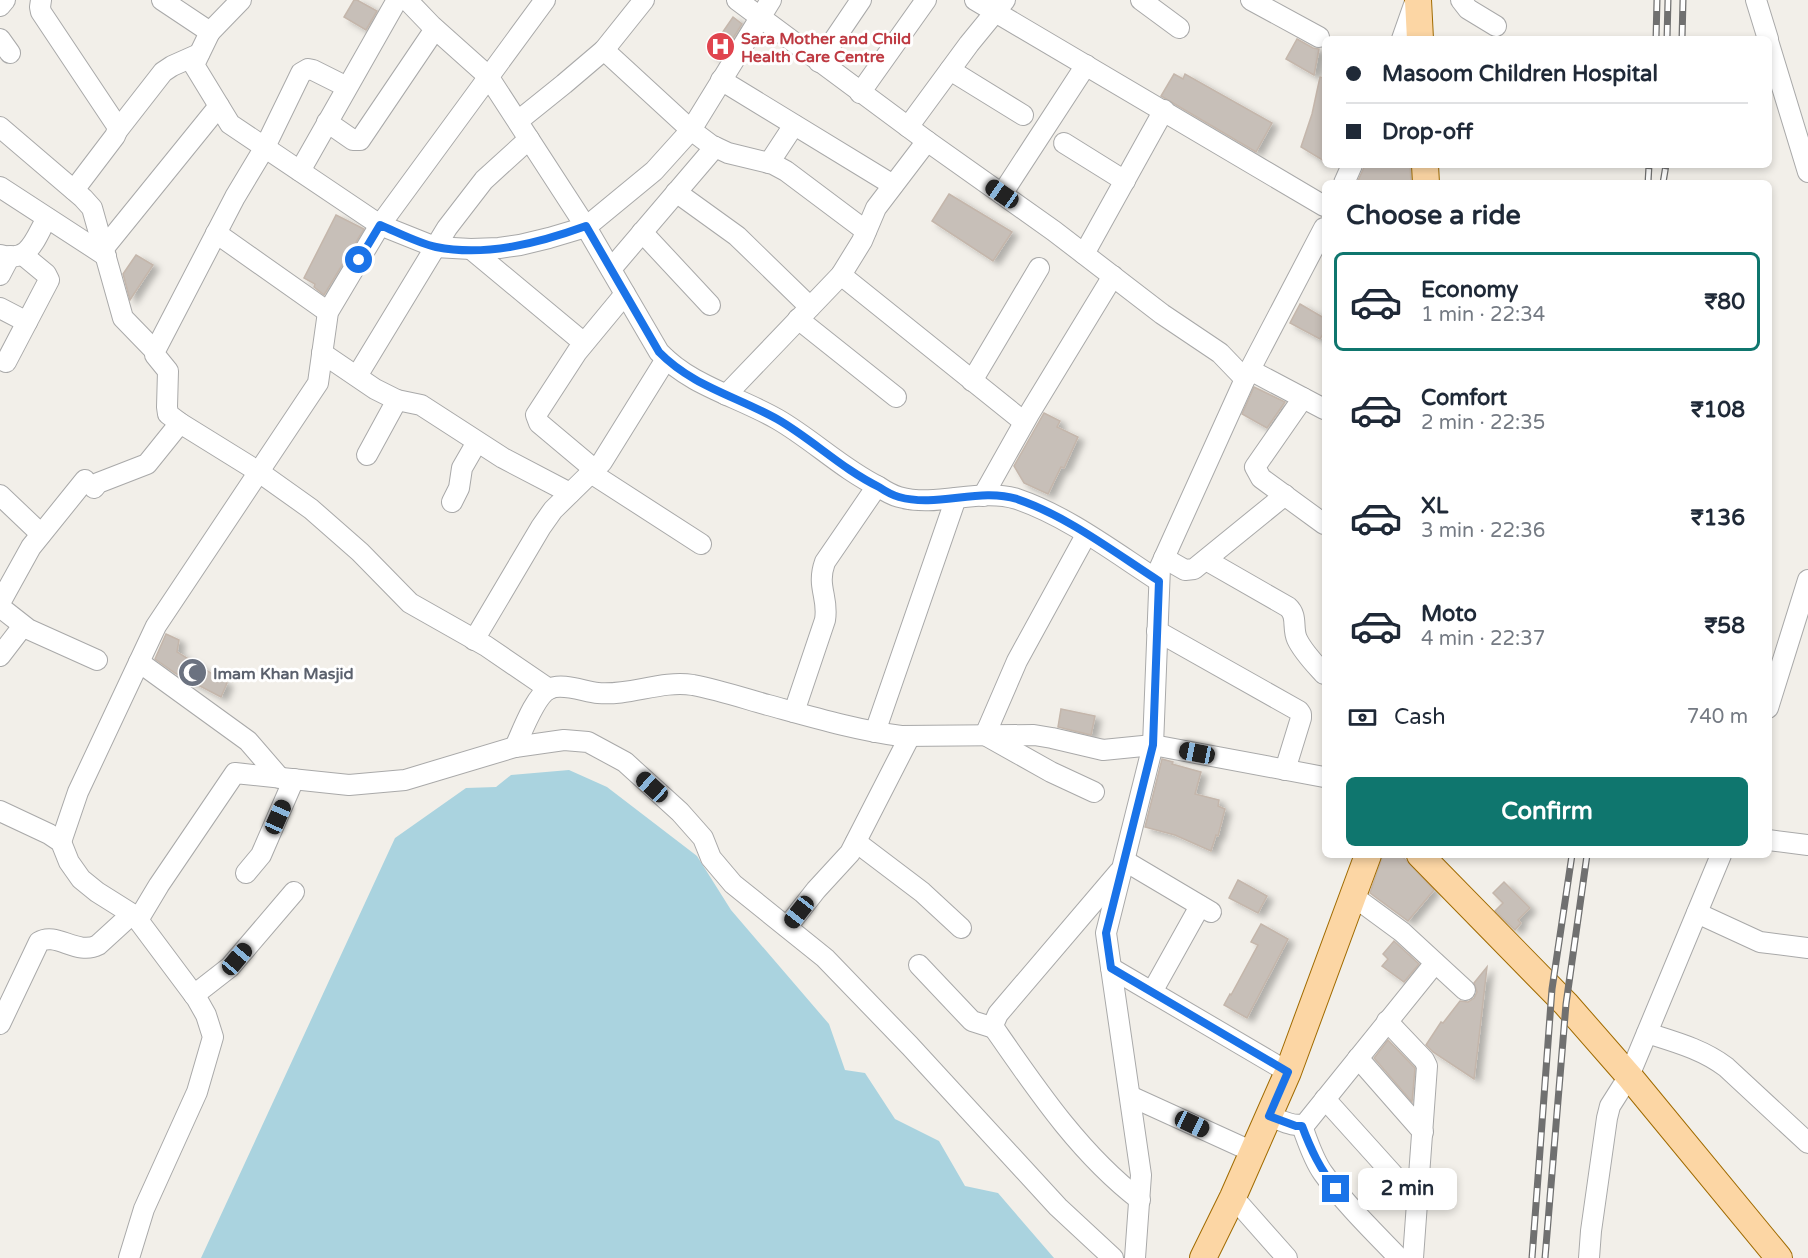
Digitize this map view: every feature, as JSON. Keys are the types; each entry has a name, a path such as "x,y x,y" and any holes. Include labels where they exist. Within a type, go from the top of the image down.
{"main road":[{"path":"1417,0 1420,36"},
{"path":"1203,1258 1233,1197 1288,1072 1367,858"},
{"path":"1423,858 1566,1004 1629,1076 1772,1255"}],"street":[{"path":"0,6 6,0"},
{"path":"162,0 210,32"},
{"path":"241,0 210,32 194,65 230,124 380,225 435,247 471,249 520,245 586,226 654,171 691,130 771,0"},
{"path":"300,171 397,0"},
{"path":"407,0 488,76 586,226 659,352 666,359 695,381 777,419 860,478 898,497 912,499 992,495 1014,498 1040,507 1159,581"},
{"path":"61,842 78,792 156,626 318,383 328,312 380,225 545,0"},
{"path":"518,121 604,50 644,0"},
{"path":"737,0 860,93 1248,375 1322,408"},
{"path":"819,62 861,0"},
{"path":"860,93 926,0"},
{"path":"975,0 1000,6 1086,65 1322,205"},
{"path":"1141,0 1179,28"},
{"path":"1251,0 1319,37"},
{"path":"1402,36 1417,0"},
{"path":"1461,0 1468,9 1496,26"},
{"path":"1756,0 1767,36"},
{"path":"40,1 41,12 117,126 117,131"},
{"path":"908,127 1000,6"},
{"path":"327,122 353,140 360,140 435,28"},
{"path":"604,50 691,130 715,147 728,153 769,163 786,171 866,231"},
{"path":"1772,52 1804,146 1808,172"},
{"path":"74,190 164,72 199,54"},
{"path":"1002,194 1086,65"},
{"path":"347,87 313,70 304,70 155,351 155,356 168,371 166,407 168,414 259,472 319,517 360,552 411,603 519,667 549,689"},
{"path":"950,70 1023,115"},
{"path":"721,80 893,185"},
{"path":"105,252 219,106"},
{"path":"1084,254 1164,110"},
{"path":"769,163 794,124"},
{"path":"0,127 92,208 123,318 155,351"},
{"path":"357,376 435,247 468,200 484,180 529,139"},
{"path":"726,395 840,275 866,231 876,208 927,141"},
{"path":"1064,142 1125,181"},
{"path":"610,269 715,147"},
{"path":"0,187 105,252"},
{"path":"676,192 737,236 804,313 896,397"},
{"path":"0,275 11,255 27,250 47,218"},
{"path":"642,232 710,305"},
{"path":"216,234 328,312"},
{"path":"1135,1258 1142,1175 1106,933 1153,745 1160,567 1248,375 1322,236"},
{"path":"471,249 584,343"},
{"path":"6,362 49,280 46,274 11,255"},
{"path":"972,381 1039,268"},
{"path":"840,275 1024,422"},
{"path":"983,496 1024,422 1113,276"},
{"path":"626,294 577,352 536,415 536,420 593,471 701,544"},
{"path":"0,308 27,322"},
{"path":"322,353 375,389 397,400 421,405 511,463 570,494"},
{"path":"474,640 541,527 553,510 593,471 612,447 666,359"},
{"path":"1303,398 1255,467 1261,478 1322,523"},
{"path":"367,455 397,400"},
{"path":"97,660 22,626 0,605 23,561 41,534 90,484 147,464 180,423"},
{"path":"452,502 459,488 462,468 477,442"},
{"path":"794,712 827,611 820,583 825,562 877,486"},
{"path":"0,495 41,534"},
{"path":"1164,558 1185,570 1194,569 1285,495"},
{"path":"875,732 956,498"},
{"path":"986,735 1017,661 1086,534"},
{"path":"1206,560 1288,607 1294,616 1298,642 1322,672"},
{"path":"1772,697 1804,606 1808,579"},
{"path":"0,656 22,626"},
{"path":"1157,631 1299,711 1301,718 1285,770"},
{"path":"139,662 248,741 287,779"},
{"path":"515,747 540,696 549,689 574,688 598,693 679,684 717,690 794,712 901,736 1034,735 1103,750 1153,745 1322,777"},
{"path":"986,735 1051,772 1094,792"},
{"path":"786,927 844,860 856,842 910,736"},
{"path":"0,1024 39,942 43,939 50,939 83,949 91,948 135,917 235,773 349,785 405,780 515,747 564,740 588,742 625,762 688,820 703,838 711,858 733,884 825,958 910,1046 1058,1207 1113,1258"},
{"path":"246,873 261,855 287,779"},
{"path":"0,811 61,842 69,862 81,879 135,917 194,995 206,1015 213,1037 197,1092 144,1209 129,1258"},
{"path":"1772,841 1808,846"},
{"path":"856,842 922,892 961,927"},
{"path":"1589,1258 1607,1118 1615,1097 1629,1076 1720,858"},
{"path":"1124,865 1206,909 1152,992"},
{"path":"994,1028 998,1014 1124,865"},
{"path":"194,995 230,967 294,892"},
{"path":"1353,896 1402,932 1465,990"},
{"path":"1697,913 1761,942 1808,948"},
{"path":"1269,1116 1296,1126 1306,1123 1436,963"},
{"path":"919,965 972,1021 994,1028 1027,1076 1078,1142 1119,1184 1140,1200"},
{"path":"1111,968 1288,1072"},
{"path":"1388,1021 1425,1060 1427,1066 1413,1258"},
{"path":"1647,1033 1711,1056 1726,1067 1808,1143"},
{"path":"1358,1058 1423,1132"},
{"path":"1130,1096 1253,1152"},
{"path":"1325,1099 1418,1201"},
{"path":"1302,1126 1311,1152 1323,1173 1363,1221 1399,1258"},
{"path":"1233,1197 1287,1258"}],"water":[{"path":"569,770 607,787 697,856 731,910 829,1024 845,1070 865,1073 895,1119 939,1141 965,1186 998,1193 1054,1258 201,1258 395,838 466,788 496,787 511,775"}],"building":[{"path":"354,0 377,11 366,30 344,17"},
{"path":"733,17 742,24 720,59 709,52"},
{"path":"1297,39 1319,49 1314,75 1286,59"},
{"path":"1174,74 1183,79 1185,74 1272,123 1256,152 1161,96"},
{"path":"1320,77 1322,78 1322,160 1301,147 1312,114"},
{"path":"1364,168 1410,168 1411,180 1358,180"},
{"path":"949,194 1012,232 993,261 932,221"},
{"path":"336,215 364,229 324,295 314,287 315,284 304,278"},
{"path":"136,255 153,265 130,300 123,274"},
{"path":"1300,304 1322,317 1322,336 1320,339 1290,323"},
{"path":"1254,387 1285,402 1267,428 1242,414"},
{"path":"1044,413 1060,421 1057,427 1078,437 1064,468 1061,467 1048,494 1024,483 1014,466"},
{"name":"Imam Khan Masjid","path":"166,634 179,640 177,652 227,683 221,697 175,673 155,659"},
{"path":"1061,709 1095,716 1091,735 1058,727"},
{"path":"1162,759 1201,772 1195,794 1219,800 1218,806 1225,809 1218,836 1216,835 1211,851 1175,835 1145,827"},
{"path":"1382,858 1404,858 1434,890 1408,921 1370,893"},
{"path":"1238,880 1267,896 1258,913 1229,898"},
{"path":"1504,882 1530,908 1518,920 1521,923 1515,930 1495,911 1503,903 1493,893"},
{"path":"1261,924 1288,939 1247,1018 1224,1005 1258,945 1251,942"},
{"path":"1394,941 1419,964 1404,982 1382,966 1388,959 1383,954"},
{"path":"1487,967 1474,1079 1426,1045 1441,1022 1443,1023 1460,1001 1468,1002 1474,998 1477,992 1474,983"},
{"path":"1388,1040 1415,1068 1412,1102 1374,1058"}],"railway":[{"path":"1656,36 1657,0"},
{"path":"1667,36 1668,0"},
{"path":"1682,36 1683,0"},
{"path":"1648,180 1649,168"},
{"path":"1664,180 1666,168"},
{"path":"1532,1258 1552,989 1572,858"},
{"path":"1545,1258 1566,1004 1587,858"}],"place":[{"name":"Sara Mother and Child Health Care Centre","path":"720,47"},
{"name":"Imam Khan Masjid","path":"192,673"}],"route":[{"path":"359,260 380,225 435,247 471,249 520,245 586,226 659,352 671,364 695,381 777,419 860,478 898,497 934,500 992,495 1014,498 1040,507 1069,523 1159,581 1153,745 1106,933 1111,968 1288,1072 1269,1116 1302,1126 1311,1152 1323,1173 1336,1189"}]}
